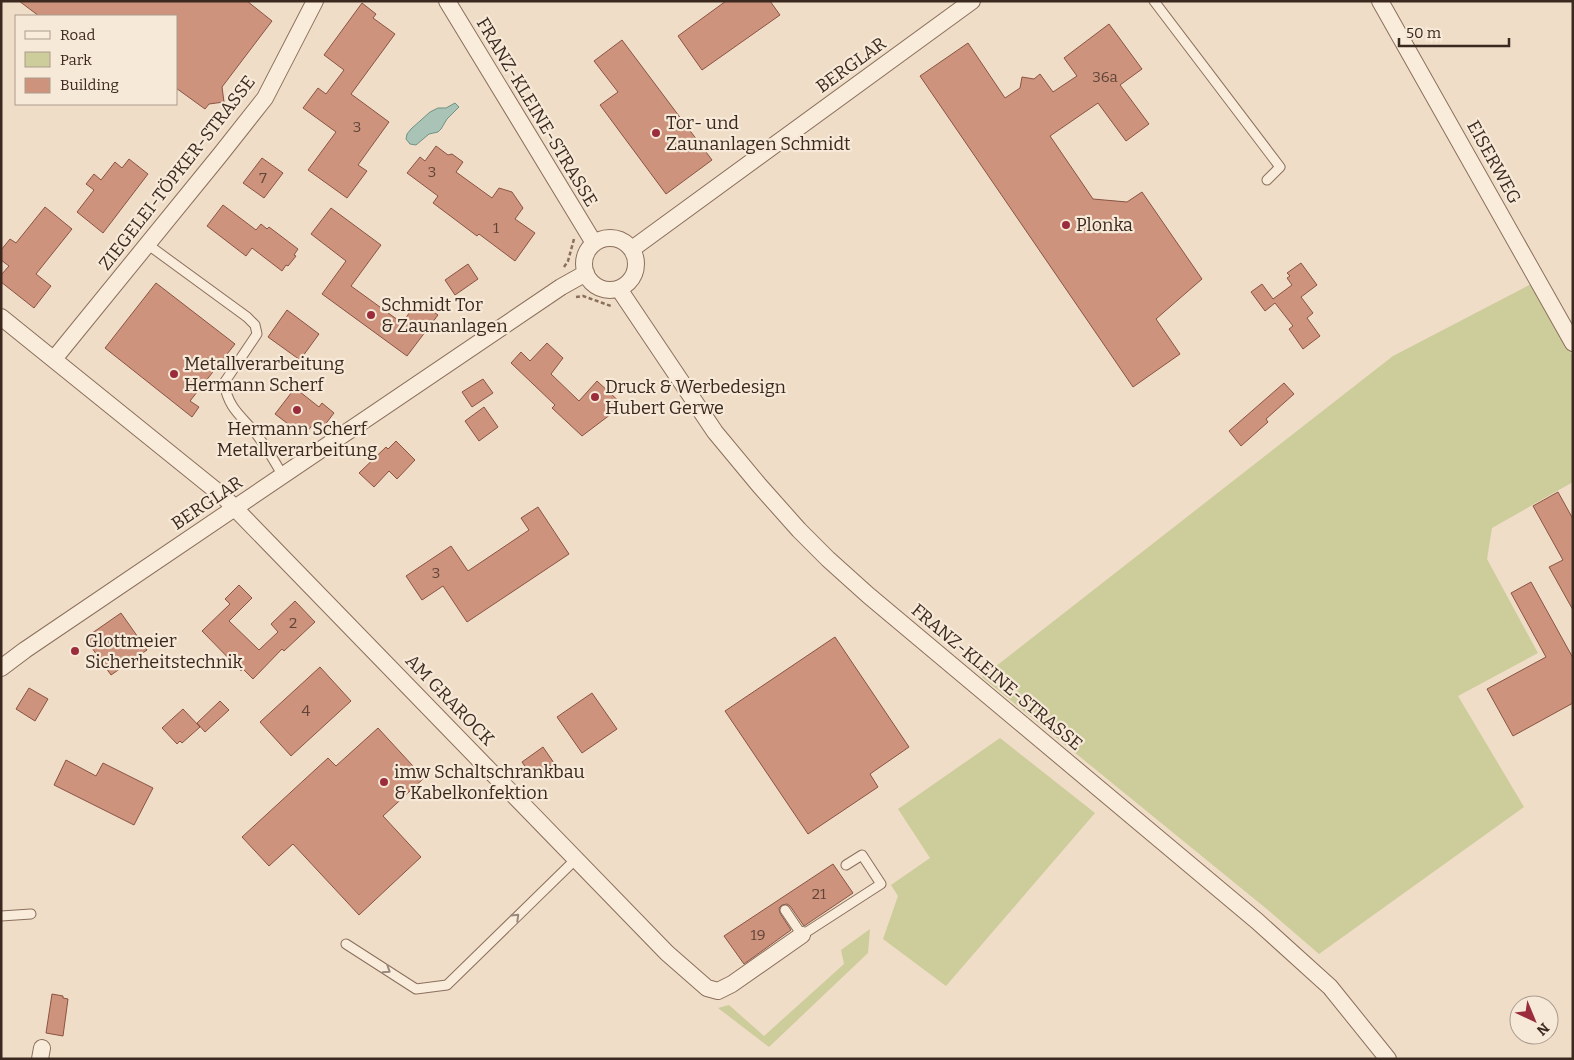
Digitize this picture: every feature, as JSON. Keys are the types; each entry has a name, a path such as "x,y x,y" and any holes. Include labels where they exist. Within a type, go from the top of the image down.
{"street":[{"name":"ZIEGELEI-TÖPKER-STRASSE","path":"54,359 265,98 315,1"},
{"name":"FRANZ-KLEINE-STRASSE","path":"446,1 594,244"},
{"name":"BERGLAR","path":"632,249 972,1"},
{"name":"EISERWEG","path":"1380,1 1573,343"},
{"path":"602,239 618,239 632,249 636,256 635,272 632,280 619,289 611,290 596,286 590,281 586,273 585,258 594,244 602,239"},
{"name":"BERGLAR","path":"1,668 560,287 586,273"},
{"name":"FRANZ-KLEINE-STRASSE","path":"619,289 715,432 799,530 868,595 1250,914 1297,956 1330,987 1388,1059"},
{"name":"AM GRAROCK","path":"1,317 224,497 667,953 707,988 718,990 732,984 802,936"}],"lane":[{"path":"1154,1 1280,167 1268,180"},
{"path":"147,244 248,316 254,325 257,334 224,383 227,398 237,413 257,435 283,476"},
{"path":"785,910 802,936 881,884 862,855 846,865"},
{"path":"346,944 416,989 446,985 576,859"},
{"path":"1,916 31,914"}],"path":[{"path":"560,287 558,275 568,261 574,238"}],"green space":[{"path":"1533,283 1573,357 1573,482 1492,528 1487,559 1538,653 1458,696 1524,807 1319,954 1268,910 982,677 1393,356"},
{"path":"1000,738 1095,813 946,986 883,939 898,896 891,885 930,858 898,809"},
{"path":"870,929 868,953 769,1047 718,1008 729,1005 764,1036 844,964 841,950"}],"shaded area":[{"path":"455,103 459,107 438,132 429,134 416,145 410,144 406,139 411,129 430,112 438,108 446,108"}],"building":[{"path":"19,1 247,1 272,21 222,87 224,102 209,104 205,109 178,89 178,15 38,15"},
{"path":"726,1 770,1 780,15 702,70 678,36"},
{"path":"362,3 376,14 373,18 395,34 351,94 389,122 358,165 367,171 347,198 308,170 336,132 303,108 318,88 326,94 344,70 324,55"},
{"path":"1109,24 1142,69 1120,85 1149,124 1126,141 1098,103 1050,136 1093,199 1127,202 1142,192 1202,279 1156,319 1180,354 1133,387 920,76 968,43 1005,98 1020,88 1022,77 1034,79 1040,74 1053,92 1077,76 1064,58"},
{"name":"Tor- und Zaunanlagen Schmidt","path":"622,40 712,160 666,194 600,105 618,92 594,61"},
{"path":"436,146 448,155 452,154 463,162 456,172 492,198 499,188 512,192 523,208 515,219 535,233 515,261 479,234 477,236 433,203 438,196 407,173 420,157 425,161"},
{"path":"262,158 283,173 264,198 243,183"},
{"path":"129,159 148,174 103,233 77,212 94,190 86,184 94,174 101,180 115,162 122,168"},
{"path":"223,205 256,230 261,224 267,229 269,227 298,249 294,255 296,256 288,266 286,265 282,271 252,248 246,256 207,226"},
{"path":"45,207 72,229 36,274 51,286 34,308 1,282 1,275 9,266 1,260 1,250 10,239 16,243"},
{"path":"331,208 381,245 351,286 402,323 418,301 438,315 407,356 322,294 346,261 311,234"},
{"path":"1301,263 1317,285 1301,297 1313,313 1307,318 1320,336 1303,349 1289,329 1293,326 1275,303 1265,311 1251,292 1262,284 1273,299 1292,285 1287,278 1290,276 1287,273"},
{"path":"468,264 478,279 455,295 445,280"},
{"name":"Metallverarbeitung Hermann Scherf","path":"156,283 235,344 190,401 199,407 192,417 105,348"},
{"path":"287,310 319,334 300,360 268,337"},
{"path":"547,343 563,358 551,374 579,401 597,381 623,405 582,436 552,408 555,405 511,363 521,352 530,361"},
{"path":"483,379 493,393 472,407 462,392"},
{"path":"1284,383 1294,394 1266,419 1268,422 1241,446 1229,431"},
{"name":"Hermann Scherf Metallverarbeitung","path":"295,388 319,407 322,403 334,413 324,426 316,420 304,436 275,414"},
{"path":"484,407 498,427 479,441 465,421"},
{"path":"396,441 415,460 397,479 389,471 374,487 359,473 386,447 388,449"},
{"path":"1558,492 1573,519 1573,610 1549,567 1563,560 1533,506"},
{"path":"538,507 569,554 467,622 443,586 422,600 406,576 451,546 468,571 529,530 521,518"},
{"path":"1531,582 1573,658 1573,703 1513,736 1487,689 1546,657 1511,593"},
{"path":"239,585 252,598 229,621 259,650 278,632 271,624 295,601 315,622 284,651 282,649 253,679 243,669 241,671 202,631 230,604 225,599"},
{"path":"121,613 147,650 111,675 85,638"},
{"path":"835,637 909,747 870,774 878,787 808,834 725,711"},
{"path":"320,667 351,701 291,756 260,722"},
{"path":"29,688 48,699 35,721 16,709"},
{"path":"592,693 617,729 582,753 557,717"},
{"path":"220,701 229,710 205,732 197,723"},
{"path":"183,709 200,727 182,743 180,741 177,744 162,728"},
{"path":"378,728 424,778 383,816 421,857 359,915 293,844 269,866 242,837 328,758 336,766"},
{"path":"543,747 554,763 533,778 522,762"},
{"path":"66,760 96,776 103,763 153,788 134,825 54,785"},
{"path":"833,864 853,893 804,926 790,906 787,904 782,905 779,908 780,913 791,930 744,964 724,936"},
{"path":"52,994 68,999 63,1036 46,1033"}],"place":[{"name":"Tor- und Zaunanlagen Schmidt","path":"656,133"},
{"name":"Plonka","path":"1066,225"},
{"name":"Schmidt Tor & Zaunanlagen","path":"371,315"},
{"name":"Metallverarbeitung Hermann Scherf","path":"174,374"},
{"name":"Druck & Werbedesign Hubert Gerwe","path":"595,397"},
{"name":"Hermann Scherf Metallverarbeitung","path":"297,410"},
{"name":"Glottmeier Sicherheitstechnik","path":"75,651"},
{"name":"imw Schaltschrankbau & Kabelkonfektion","path":"384,782"}]}
